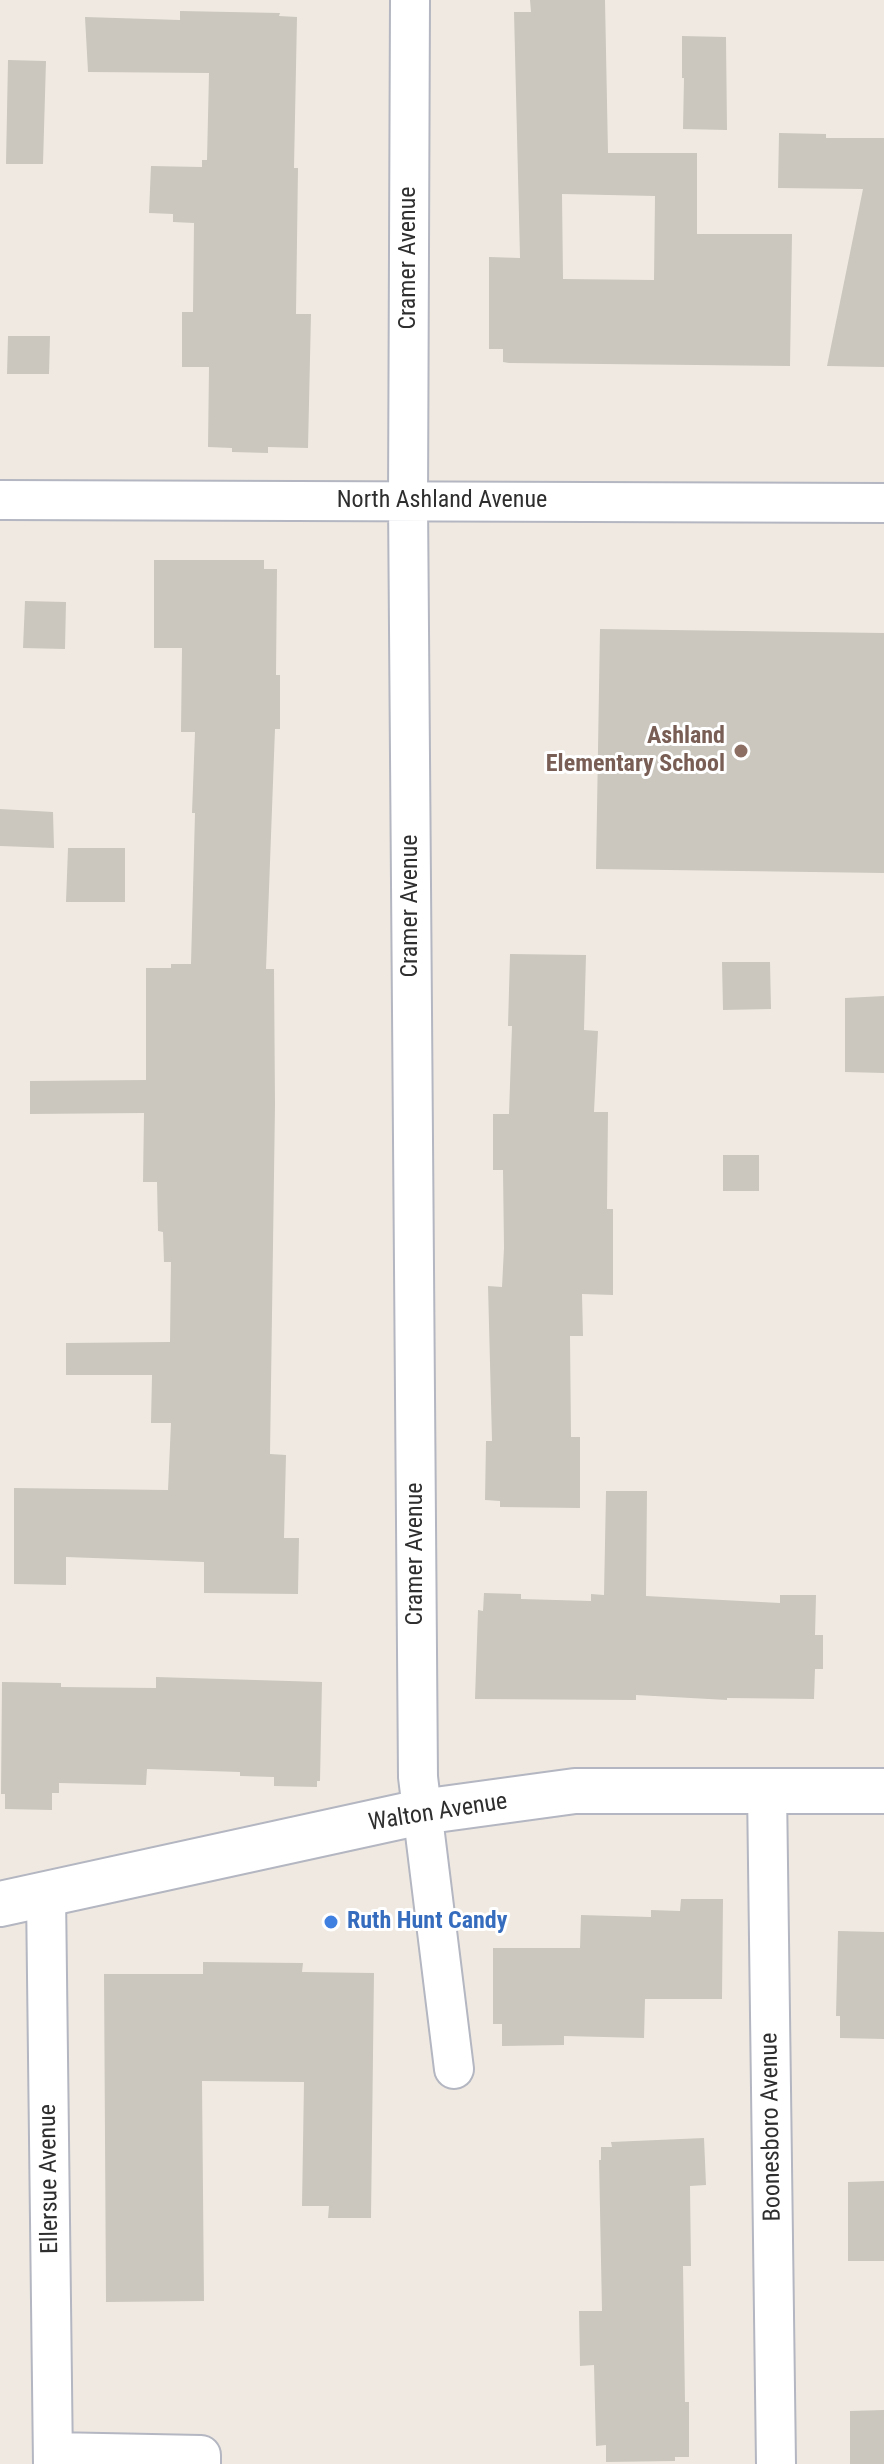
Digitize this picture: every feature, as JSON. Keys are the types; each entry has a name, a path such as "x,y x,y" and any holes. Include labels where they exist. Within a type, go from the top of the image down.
{"street":[{"name":"Cramer Avenue","path":"410,0 408,501 418,1777 454,2069"},
{"name":"North Ashland Avenue","path":"0,500 884,503"},
{"name":"Boonesboro Avenue","path":"767,1789 776,2464"},
{"name":"Walton Avenue","path":"0,1904 421,1812 575,1791 884,1791"},
{"name":"Ellersue Avenue","path":"46,1894 53,2458"},
{"path":"53,2458 201,2455 201,2464"}],"building":[{"path":"530,0 605,0 608,153 697,153 697,234 792,234 790,366 509,363 503,362 503,349 489,349 489,257 520,258 514,12 531,12","holes":["562,194 655,196 654,280 563,279"]},
{"path":"180,11 280,13 279,16 297,17 294,168 298,168 296,314 311,314 308,448 268,447 268,453 232,452 232,448 208,447 209,367 182,367 182,312 193,312 194,223 173,222 173,214 149,213 151,166 202,167 202,160 207,160 209,73 88,72 85,17 180,20"},
{"path":"682,36 726,37 727,130 683,129"},
{"path":"8,60 46,61 43,164 6,164"},
{"path":"779,133 826,134 826,138 884,138 884,367 827,366 863,189 778,188"},
{"path":"8,336 50,336 49,374 7,374"},
{"path":"154,560 264,560 264,569 277,569 276,675 280,675 280,729 275,729 266,969 274,969 270,1454 286,1455 284,1538 299,1538 298,1594 204,1593 204,1562 66,1557 66,1585 14,1584 14,1488 168,1490 171,1423 151,1423 152,1375 66,1375 66,1343 170,1342 171,1262 164,1262 163,1232 158,1231 157,1182 143,1182 144,1113 30,1114 30,1081 146,1080 146,968 191,964 195,732 181,732 182,648 154,648"},
{"path":"25,601 66,602 65,649 23,648"},
{"name":"Ashland Elementary School","path":"600,629 884,633 884,873 596,869"},
{"path":"0,809 53,812 54,848 0,846"},
{"path":"68,848 125,848 125,902 66,902"},
{"path":"510,954 586,955 584,1030 598,1031 594,1112 608,1112 607,1209 613,1209 613,1295 582,1294 583,1336 570,1336 571,1437 580,1437 580,1508 500,1507 500,1501 485,1500 486,1441 492,1441 488,1286 502,1287 504,1248 503,1170 493,1170 493,1114 509,1114 512,1026 508,1026"},
{"path":"722,962 770,962 771,1009 723,1010"},
{"path":"884,996 884,1073 845,1072 845,998"},
{"path":"723,1155 759,1155 759,1191 723,1191"},
{"path":"606,1491 647,1491 646,1596 780,1603 780,1595 816,1595 815,1635 823,1635 823,1669 815,1669 814,1699 727,1700 636,1695 636,1700 475,1699 478,1610 483,1611 484,1593 521,1594 521,1599 591,1601 591,1594 604,1595"},
{"path":"156,1677 322,1682 320,1781 317,1781 317,1787 274,1786 274,1777 240,1776 240,1772 147,1769 146,1785 59,1783 59,1793 52,1793 52,1810 5,1809 5,1794 1,1794 2,1682 61,1683 61,1687 156,1688"},
{"path":"681,1899 723,1899 722,1999 645,1999 644,2038 564,2036 564,2045 502,2046 502,2024 493,2024 493,1948 580,1948 581,1915 651,1917 651,1910 680,1911"},
{"path":"838,1931 884,1932 884,2039 840,2038 840,2016 836,2016"},
{"path":"203,1962 303,1963 302,1972 374,1973 371,2218 328,2218 329,2206 302,2206 304,2082 202,2081 204,2301 106,2302 104,1974 203,1974"},
{"path":"704,2138 706,2185 690,2186 691,2266 683,2266 689,2457 675,2457 675,2461 606,2462 606,2445 596,2446 594,2365 580,2366 579,2311 602,2311 601,2147 612,2147 611,2142"},
{"path":"884,2181 884,2261 848,2261 848,2182"},
{"path":"884,2410 884,2464 850,2464 850,2411"}],"place":[{"name":"Ashland Elementary School","path":"741,751"},
{"name":"Ruth Hunt Candy","path":"331,1922"}]}
